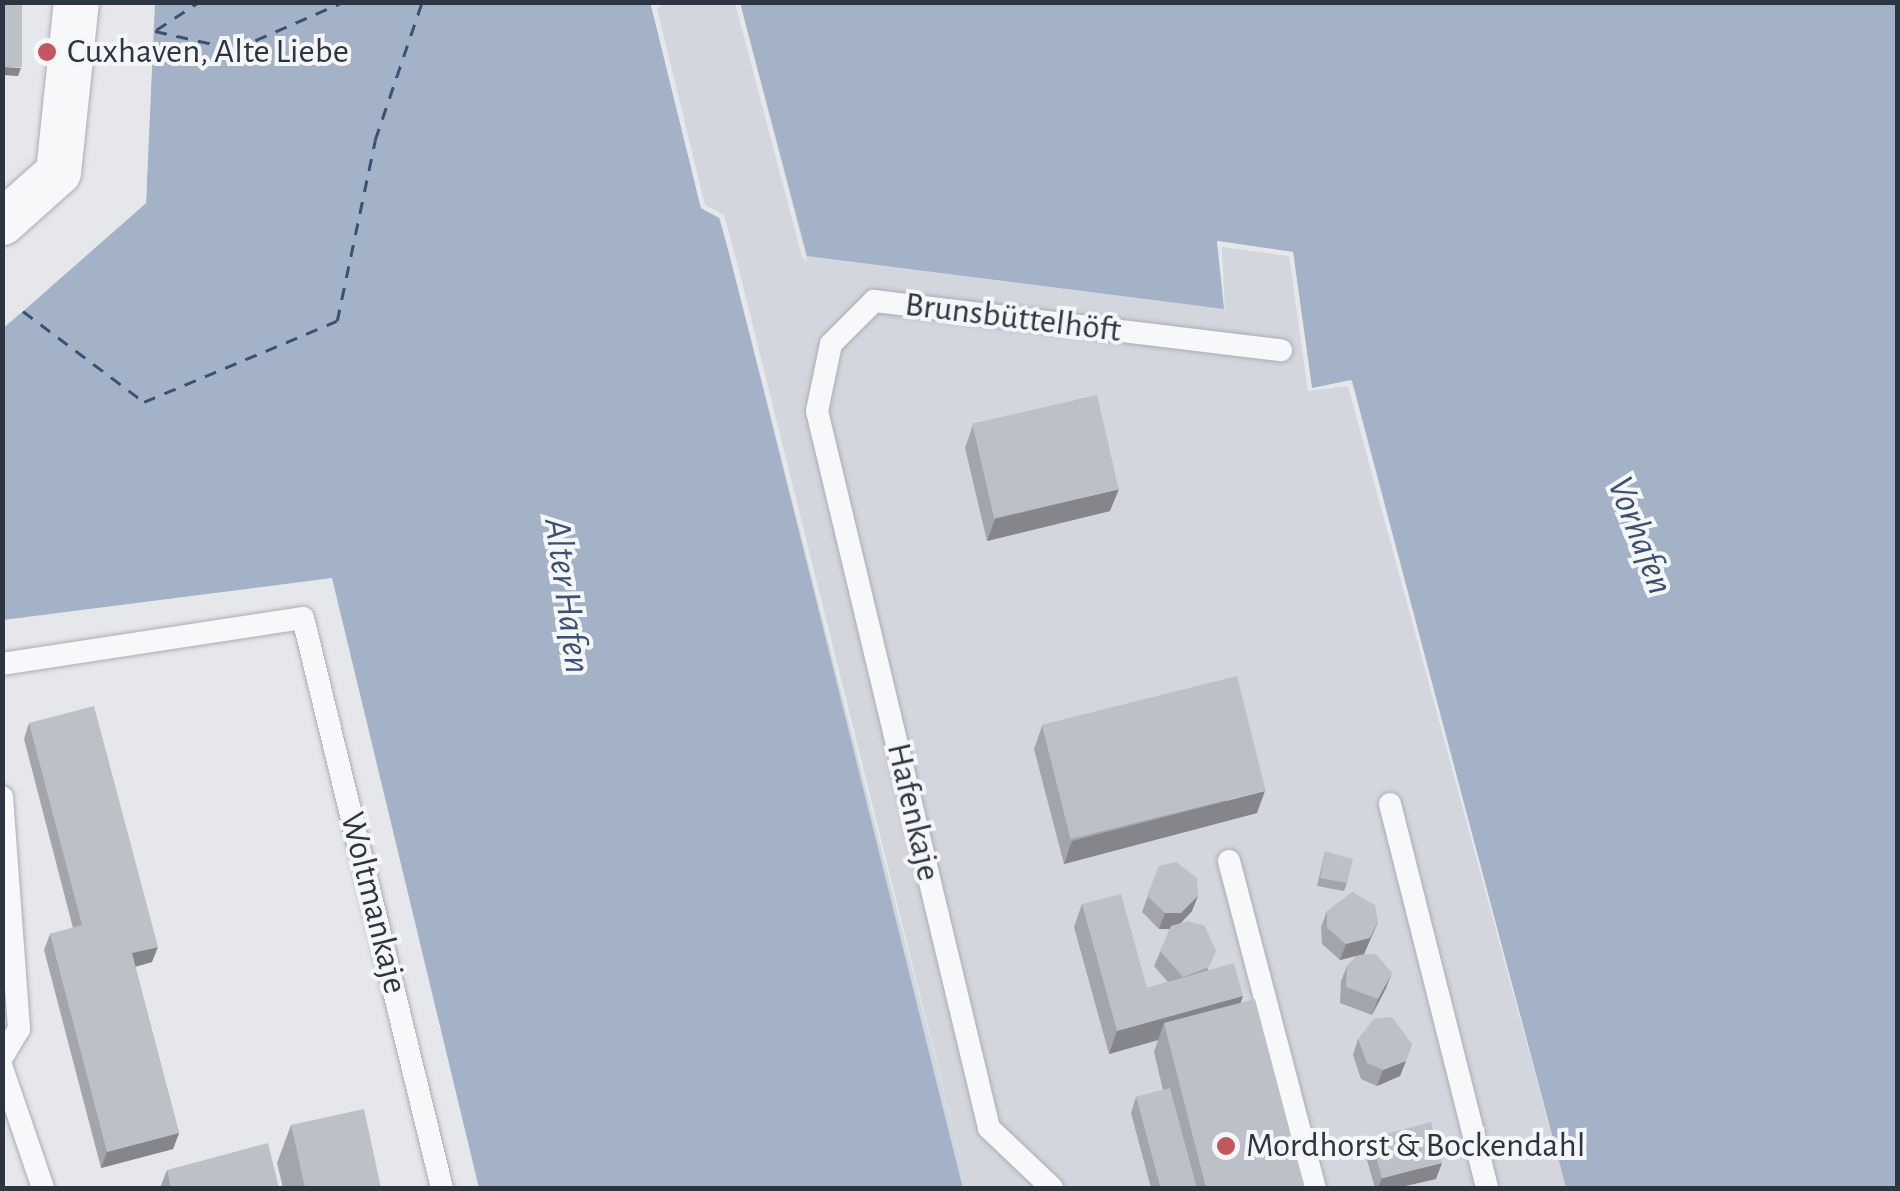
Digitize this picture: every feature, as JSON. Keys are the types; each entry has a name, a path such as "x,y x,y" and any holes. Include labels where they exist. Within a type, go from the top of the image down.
{"street":[{"path":"2,222 58,172 76,2"}],"lane":[{"name":"Brunsbüttelhöft","path":"817,411 831,344 874,301 1281,350"},
{"name":"Hafenkaje","path":"817,411 988,1128 1052,1188"},
{"name":"Woltmankaje","path":"2,664 304,618 442,1188"},
{"path":"2,797 20,1029 2,1057"},
{"path":"1390,804 1487,1188"},
{"path":"1230,861 1315,1188"},
{"path":"2,1068 43,1188"}],"shaded area":[{"path":"740,3 807,256 1217,241 1293,252 1351,380 1566,1188 963,1188 732,263 701,208 651,5"}],"water":[{"name":"Alter Hafen","path":"153,3 660,3 651,5 701,208 719,218 732,263 963,1188 479,1188 332,578 3,620 2,329 146,203"},
{"name":"Vorhafen","path":"740,3 1897,3 1897,1188 1566,1188 1352,381 1312,389 1293,252 1217,241 1224,309 807,256"}],"pier":[{"path":"148,2 155,3 146,203 3,329 141,201"},
{"path":"665,2 657,8 705,205 724,215 737,262 968,1188 720,218 701,208 651,5"},
{"path":"735,3 740,3 807,261 802,257"},
{"path":"1217,241 1293,252 1312,388 1351,380 1566,1188 1348,386 1308,391 1289,256 1222,247 1225,314"}],"building":[{"path":"2,2 22,2 22,67 2,67"},
{"path":"1097,395 1119,490 994,518 972,424"},
{"path":"1237,676 1266,790 1071,839 1042,725"},
{"path":"94,706 158,947 132,953 179,1133 107,1152 50,934 82,925 29,723"},
{"path":"1325,851 1353,859 1347,883 1320,878"},
{"path":"1176,862 1197,878 1198,896 1181,913 1165,913 1147,896 1159,866"},
{"path":"1352,892 1375,905 1378,922 1370,938 1346,944 1327,928 1327,911"},
{"path":"1121,894 1147,988 1234,963 1243,996 1117,1031 1082,904"},
{"path":"1188,921 1205,926 1216,951 1209,967 1183,977 1160,951 1171,926"},
{"path":"1376,954 1392,973 1378,999 1346,987 1347,966 1359,955"},
{"name":"Mordhorst & Bockendahl","path":"1255,999 1305,1188 1206,1188 1164,1023"},
{"path":"1392,1017 1412,1044 1406,1061 1383,1070 1367,1063 1358,1039 1374,1019"},
{"path":"1170,1088 1197,1188 1161,1188 1136,1097"},
{"path":"364,1109 381,1188 305,1188 291,1125"},
{"path":"1431,1122 1442,1163 1382,1179 1371,1138"},
{"path":"268,1143 279,1188 171,1188 167,1170"}],"ferry route":[{"path":"156,30 199,2"},
{"path":"155,31 235,49 343,2"},
{"path":"23,311 144,402 337,321 375,140 422,2"}],"place":[{"name":"Cuxhaven, Alte Liebe","path":"47,52"},
{"name":"Mordhorst & Bockendahl","path":"1226,1146"}]}
